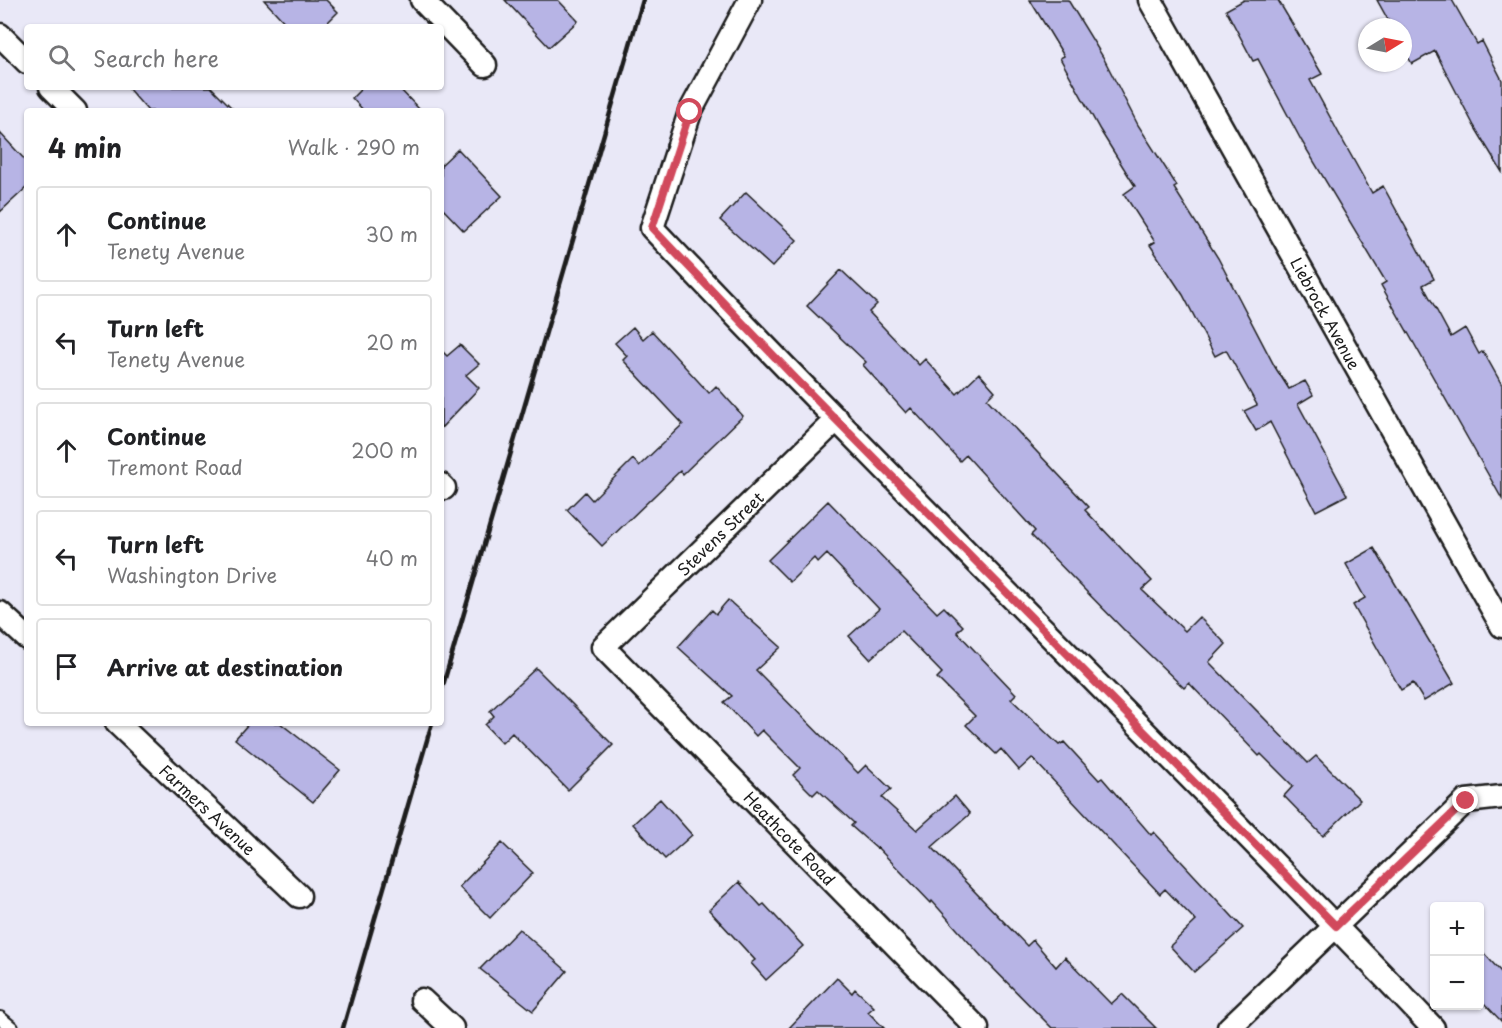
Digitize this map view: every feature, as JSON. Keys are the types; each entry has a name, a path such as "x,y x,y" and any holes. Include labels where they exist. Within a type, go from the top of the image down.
{"street":[{"path":"422,0 485,65"},
{"path":"750,0 690,112 652,228 1336,926 1433,1028"},
{"name":"Liebrock Avenue","path":"1150,0 1502,626"},
{"path":"0,35 24,59"},
{"path":"54,90 72,108"},
{"name":"Stevens Street","path":"603,647 837,418"},
{"path":"0,613 24,635"},
{"name":"Heathcote Road","path":"603,647 977,1028"},
{"name":"Farmers Avenue","path":"120,726 299,896"},
{"path":"1229,1028 1466,801 1502,797"},
{"path":"422,1000 452,1028"}],"lane":[{"path":"0,1018 12,1028"}],"building":[{"path":"264,0 326,0 338,12 326,24 286,24"},
{"path":"505,0 558,0 578,21 549,47"},
{"path":"1030,0 1068,0 1103,57 1138,125 1177,186 1174,188 1218,258 1275,367 1289,389 1305,381 1313,395 1298,404 1347,495 1316,511 1270,422 1256,431 1244,411 1257,405 1226,350 1215,356 1183,295 1150,245 1155,242 1124,194 1135,186 1100,130 1060,58 1064,56"},
{"path":"1244,0 1278,0 1322,74 1310,80 1372,193 1383,186 1434,279 1423,285 1451,337 1465,328 1479,354 1483,351 1502,385 1502,499 1381,285 1386,282 1301,140 1258,59 1253,61 1226,10"},
{"path":"1377,0 1452,0 1477,44 1482,41 1502,80 1502,172 1474,126 1435,51 1412,64 1412,18 1387,18"},
{"path":"130,90 214,90 232,108 145,108"},
{"path":"360,90 401,90 418,108 361,108 352,98"},
{"path":"0,133 24,159 24,190 0,212"},
{"path":"458,149 502,196 464,231 444,210 444,162"},
{"path":"746,192 797,240 772,267 720,220"},
{"path":"841,270 877,304 869,312 919,365 925,359 957,394 979,373 995,391 987,399 1089,507 1085,510 1152,581 1142,590 1185,631 1199,617 1226,644 1209,662 1308,763 1316,756 1360,800 1323,836 1284,796 1293,786 1261,754 1259,756 1189,683 1184,688 1126,632 1031,535 1035,531 966,455 960,461 911,408 906,413 863,365 866,362 807,306"},
{"path":"633,327 643,339 652,331 709,393 716,386 743,416 683,474 680,471 602,546 567,510 585,492 592,500 633,459 639,466 683,424 623,360 627,356 615,343"},
{"path":"460,345 479,364 466,375 479,388 444,425 444,353 447,356"},
{"path":"828,501 937,613 944,607 963,626 957,632 1016,694 1011,699 1059,745 1064,742 1099,780 1102,778 1151,835 1154,832 1243,928 1194,972 1170,946 1196,921 1165,889 1160,894 1032,758 1019,770 1001,749 996,754 966,725 975,716 937,678 942,673 901,631 870,659 849,636 879,609 827,554 818,563 814,558 790,582 768,560"},
{"path":"1374,548 1454,683 1424,701 1413,683 1401,690 1353,605 1365,598 1346,564"},
{"path":"728,600 781,647 756,670 858,773 866,765 891,789 882,798 917,830 955,796 970,814 932,847 1027,946 1033,940 1056,967 1065,957 1111,1004 1122,994 1156,1028 1052,1028 982,957 932,901 931,903 877,847 851,826 854,823 818,790 813,795 793,775 800,768 762,730 756,736 724,702 732,696 678,647 712,610 716,614"},
{"path":"536,668 613,745 568,790 512,733 502,743 485,725 494,716 490,711"},
{"path":"246,726 284,726 340,770 313,802 235,739"},
{"path":"660,799 692,835 665,859 633,824"},
{"path":"502,843 533,873 490,918 459,887"},
{"path":"739,882 761,906 764,904 803,946 766,980 751,963 755,960 709,910"},
{"path":"519,929 567,971 533,1011 480,969"},
{"path":"1484,953 1502,973 1502,1022 1484,1003"},
{"path":"837,978 852,993 855,989 874,1007 868,1012 884,1028 789,1028"}],"railway":[{"path":"444,682 643,0"},
{"path":"343,1028 431,726"}],"route":[{"path":"690,112 652,228 794,377 1336,926 1466,801"}]}
